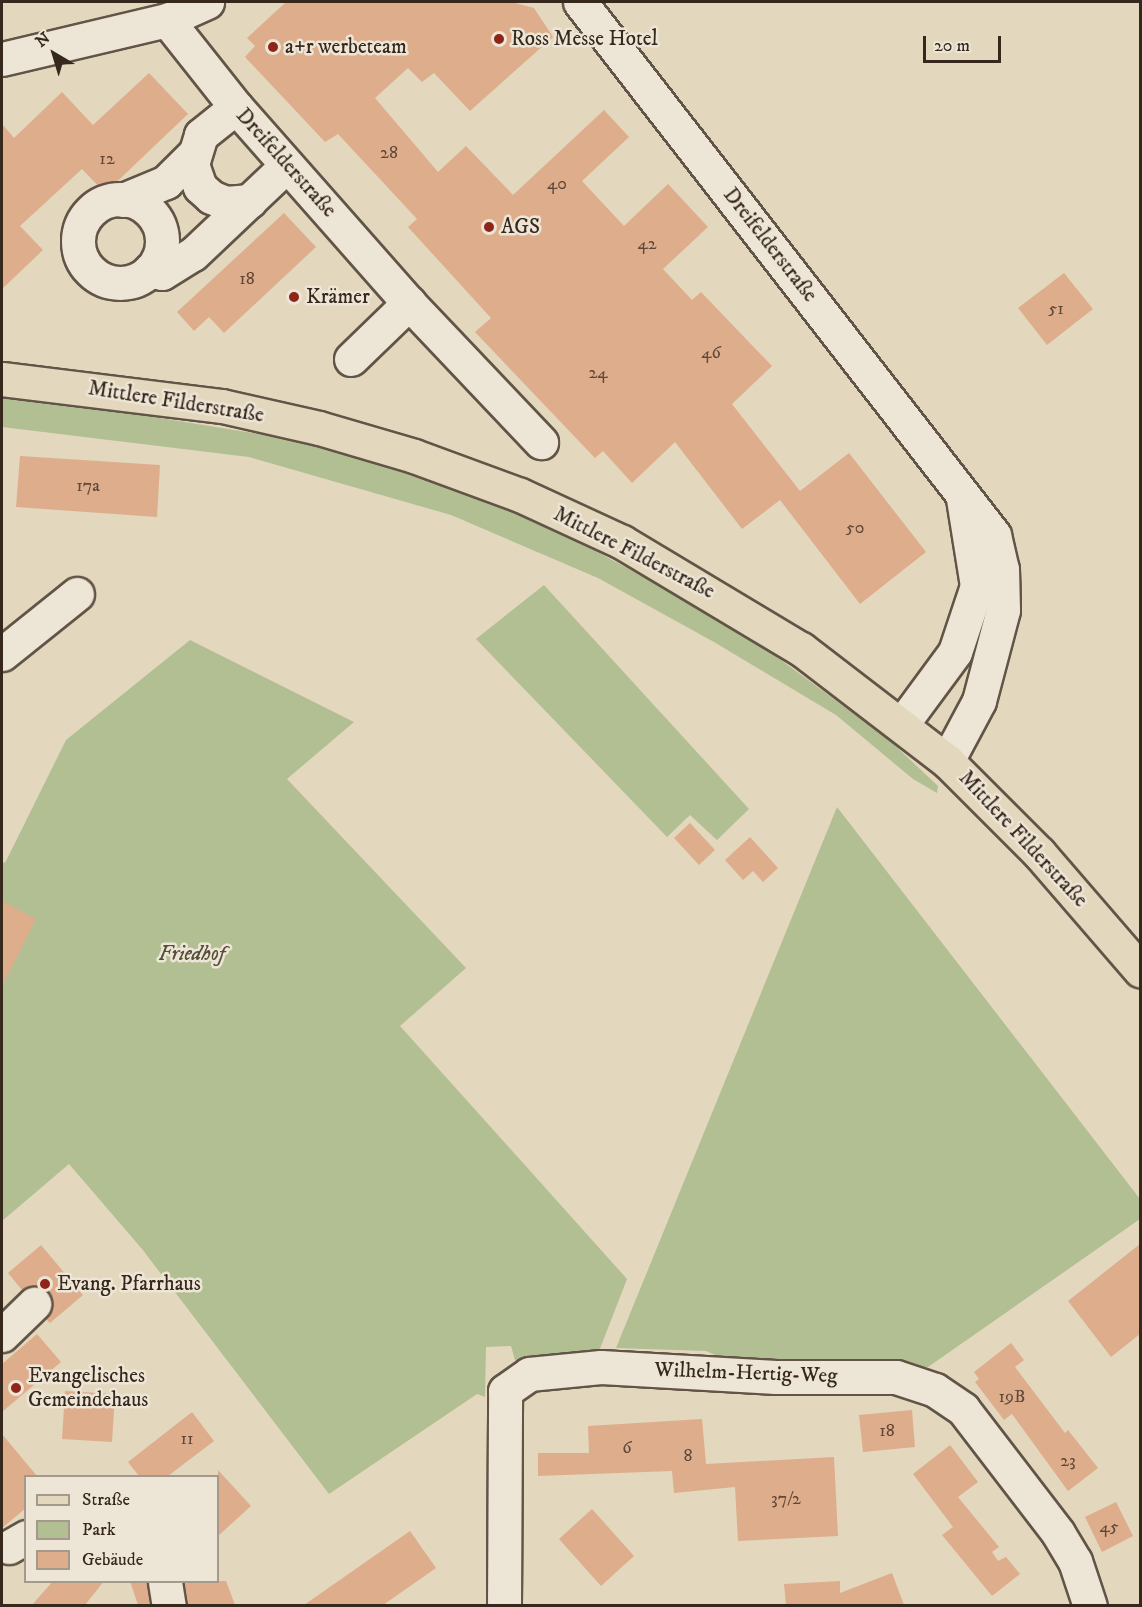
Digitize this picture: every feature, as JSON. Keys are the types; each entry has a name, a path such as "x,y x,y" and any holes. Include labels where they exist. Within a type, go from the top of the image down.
{"main road":[{"name":"Mittlere Filderstraße","path":"2,379 222,406 319,428 414,456 520,495 622,542 749,614 902,724 947,760 1032,846 1140,970"}],"street":[{"path":"2,59 167,20 207,2"},
{"name":"Dreifelderstraße","path":"580,2 961,488 994,535 1002,569 1003,610 979,701 947,760"},
{"name":"Dreifelderstraße","path":"167,20 236,107 287,165 410,303 540,442"},
{"path":"123,200 145,208 159,227 161,250 150,270 128,282 113,282 98,277 82,259 79,236 88,215 100,204 123,200 166,182 192,156 201,135 236,107"},
{"path":"192,156 196,180 211,197 226,203 250,201"},
{"path":"150,270 162,273 193,254 287,165"},
{"path":"351,360 410,303"},
{"name":"Dreifelderstraße","path":"902,724 955,652 977,586 961,488"},
{"path":"2,654 77,594"},
{"path":"2,1335 34,1304"},
{"name":"Wilhelm-Hertig-Weg","path":"504,1605 505,1390 529,1374 601,1367 776,1377 896,1377 935,1390 963,1409 1058,1533 1075,1561 1090,1605"},
{"path":"165,1583 170,1605"}],"green space":[{"path":"2,397 135,414 308,442 409,466 513,506 739,629 888,739 938,786 937,793 913,779 836,715 714,642 598,578 451,515 249,457 2,427"},
{"path":"544,585 749,809 717,840 690,815 667,837 476,639"},
{"name":"Friedhof","path":"190,640 354,722 287,779 466,968 400,1026 627,1279 596,1359 524,1362 515,1360 511,1346 486,1347 485,1397 477,1394 329,1494 142,1249 69,1164 2,1221 2,861 5,863 66,740"},
{"path":"837,807 1140,1199 1140,1219 928,1367 754,1372 706,1351 616,1348"}],"building":[{"path":"286,2 511,2 534,8 553,37 470,111 434,73 422,82 408,68 375,98 438,172 466,146 513,195 604,110 629,137 582,181 624,226 668,184 708,227 663,269 692,300 701,292 772,366 732,404 800,491 849,453 926,552 860,604 780,500 742,529 675,442 632,483 603,451 595,458 475,332 491,318 408,227 417,219 338,134 325,142 245,57 255,46 247,38"},
{"path":"149,73 188,114 105,193 82,169 20,226 43,250 2,289 2,124 14,138 62,92 93,125"},
{"path":"284,213 316,247 224,333 209,317 194,331 177,312"},
{"path":"1064,273 1093,309 1047,345 1018,308"},
{"path":"20,456 160,465 157,517 16,507"},
{"path":"690,823 715,850 699,865 674,838"},
{"path":"750,837 778,868 763,882 753,871 743,880 725,860"},
{"path":"2,901 36,919 2,987"},
{"path":"1140,1244 1140,1334 1111,1357 1068,1301"},
{"name":"Evang. Pfarrhaus","path":"41,1245 83,1295 50,1323 46,1319 52,1300 48,1291 39,1286 22,1290 8,1273"},
{"name":"Evangelisches Gemeindehaus","path":"37,1334 61,1362 2,1412 2,1364"},
{"path":"1011,1343 1024,1360 1015,1367 1065,1433 1068,1430 1098,1468 1068,1491 1012,1414 1004,1420 975,1382 979,1379 974,1372"},
{"path":"65,1391 115,1394 112,1442 62,1439"},
{"path":"912,1410 915,1447 863,1452 859,1415"},
{"path":"192,1412 214,1441 169,1475 138,1475 128,1462"},
{"path":"702,1419 706,1464 834,1457 838,1536 738,1541 735,1487 674,1493 672,1471 538,1476 538,1453 589,1453 588,1426"},
{"path":"2,1434 36,1475 24,1475 24,1510 2,1528"},
{"path":"950,1445 978,1482 958,1497 999,1547 992,1552 998,1561 1006,1557 1020,1574 992,1596 942,1535 953,1527 913,1474"},
{"path":"218,1470 251,1506 219,1535 219,1475"},
{"path":"1116,1502 1133,1536 1102,1552 1085,1517"},
{"path":"592,1509 634,1556 601,1586 559,1539"},
{"path":"410,1531 436,1568 383,1605 304,1605"},
{"path":"892,1573 904,1605 786,1605 784,1584 840,1581 840,1593"},
{"path":"226,1581 235,1605 187,1605 184,1583"},
{"path":"51,1583 102,1583 85,1605 32,1605"},
{"path":"131,1583 147,1583 150,1605 138,1605"}],"place":[{"name":"Ross Messe Hotel","path":"499,39"},
{"name":"a+r werbeteam","path":"273,47"},
{"name":"AGS","path":"489,227"},
{"name":"Krämer","path":"294,297"},
{"name":"Evang. Pfarrhaus","path":"45,1284"},
{"name":"Evangelisches Gemeindehaus","path":"16,1388"}]}
